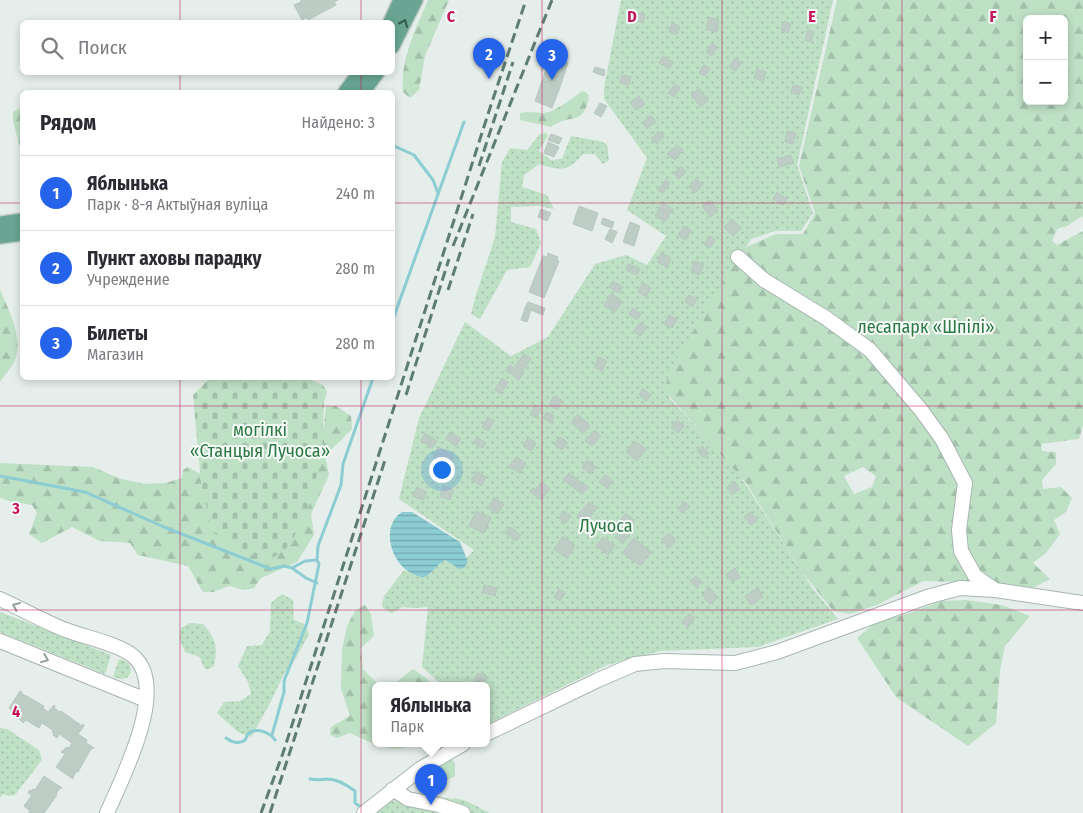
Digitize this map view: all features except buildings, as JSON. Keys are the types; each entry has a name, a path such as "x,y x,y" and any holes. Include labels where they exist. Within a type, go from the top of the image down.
{"main road":[{"path":"392,20 401,0"},
{"path":"395,40 415,0"},
{"path":"349,90 368,75"},
{"path":"363,90 370,75"},
{"path":"0,224 20,221"},
{"path":"0,236 20,233"}],"street":[{"path":"738,257 764,280 826,318 870,350 920,410 942,440 965,483 959,530 960,551 975,576 996,590"},
{"path":"490,732 635,664 664,661 735,663 777,652 927,597 960,588 996,590 1083,603"},
{"path":"0,599 65,630 132,655 139,662 144,672 146,685 143,723 107,813"},
{"path":"0,641 146,700"},
{"path":"364,813 420,768 458,747"},
{"path":"393,789 408,799 439,805 463,813"}],"green space":[{"path":"428,0 449,0 425,56 419,90 410,98 403,92 406,56"},
{"name":"Лучоса","path":"621,0 833,0 797,165 813,213 801,231 775,231 751,239 674,369 669,398 735,468 813,589 838,619 758,647 660,651 607,665 490,723 490,682 439,682 422,667 428,607 403,607 391,613 382,607 384,596 404,570 418,576 431,573 436,564 445,560 458,567 474,550 399,499 419,418 465,322 511,356 548,337 595,264 626,255 647,265 666,236 627,210 647,158 604,99 604,88"},
{"name":"лесапарк «Шпілі»","path":"837,0 1083,0 1083,218 1082,216 1067,226 1057,229 1052,241 1057,245 1083,231 1083,425 1079,439 1041,444 1042,451 1056,452 1056,464 1042,480 1043,489 1061,487 1072,498 1066,512 1054,520 1060,534 1046,553 1033,563 1050,579 1033,588 963,582 923,581 877,605 850,614 833,611 802,572 746,483 670,397 666,385 669,372 742,249 776,234 803,234 815,213 799,166","holes":["863,467 876,476 872,487 854,494 844,476"]},
{"path":"582,91 589,96 587,106 580,116 576,118 565,120 551,127 520,120 520,113 548,112 564,104"},
{"path":"20,108 20,147 13,121 13,112"},
{"path":"547,133 547,137 539,151 551,160 562,159 571,136 607,144 609,160 603,164 595,154 583,154 568,167 559,169 539,164 524,175 522,187 547,195 554,209 539,206 511,207 511,222 536,229 541,243 530,267 507,270 480,319 471,314 495,237 502,162 510,148 527,150 540,134"},
{"path":"0,289 11,315 18,344 14,362 0,382"},
{"name":"могілкі «Станцыя Лучоса»","path":"208,380 311,380 323,385 327,392 324,402 322,451 311,501 290,545 266,563 212,532 201,483 193,395"},
{"path":"326,406 336,406 351,416 352,429 325,456 329,475 311,514 314,535 297,562 261,578 254,588 244,590 229,586 213,592 203,592 188,566 138,555 130,543 100,541 72,527 42,543 29,534 37,513 32,505 0,498 0,463 93,467 118,478 144,484 166,483 182,478 183,470 188,467 220,485 307,453 324,426"},
{"path":"282,594 293,600 294,620 304,624 309,634 296,658 284,674 251,737 238,732 217,713 224,702 240,701 251,694 248,682 238,666 247,646 262,645 270,631 271,603"},
{"path":"966,600 1002,605 1030,616 1005,646 1000,671 996,723 968,746 896,697 857,638 875,623 910,613 941,601"},
{"path":"365,605 371,614 374,636 361,648 363,669 376,682 372,682 372,743 350,733 337,738 330,735 331,727 350,716 341,688 342,650 347,626 355,611"},
{"path":"0,612 111,655 105,674 0,632"},
{"path":"190,623 203,624 211,634 215,644 214,666 207,670 203,666 200,657 185,652 179,639 181,628"},
{"path":"119,659 130,666 131,672 127,678 113,677"},
{"path":"413,669 430,682 397,682"},
{"path":"0,728 7,729 39,750 42,760 15,795 8,796 3,794 0,798"},
{"path":"384,747 406,747 397,749"},
{"path":"452,759 455,764 455,776 443,780 432,774 431,768 444,760"},
{"path":"424,794 461,799 490,813 375,813 389,802 397,800 399,802"}],"water":[{"path":"402,512 412,512 460,542 468,562 464,568 460,569 445,560 429,574 421,577 413,574 399,563 391,545 390,536 391,527 395,519"}],"waterway":[{"path":"395,314 464,122"},
{"path":"395,146 414,155 433,180 438,193"},
{"path":"272,735 284,692 284,681 307,623 319,564 317,560 318,546 341,485 343,464 372,380"},
{"path":"0,476 85,492 164,527 271,569 284,566 292,568 305,561 317,560"},
{"path":"292,568 317,583"},
{"path":"226,738 238,743 245,740 252,731 260,731 267,733 275,740"},
{"path":"310,779 338,781 355,791 355,803 362,808"}],"railway":[{"path":"261,813 283,753 526,0"},
{"path":"453,246 552,0"},
{"path":"479,166 513,62"},
{"path":"448,290 473,214"},
{"path":"406,395 449,259"},
{"path":"270,813 386,457"}],"place":[{"name":"Пункт аховы парадку","path":"489,79"},
{"name":"Билеты","path":"552,80"},
{"name":"Яблынька","path":"431,805"}]}
